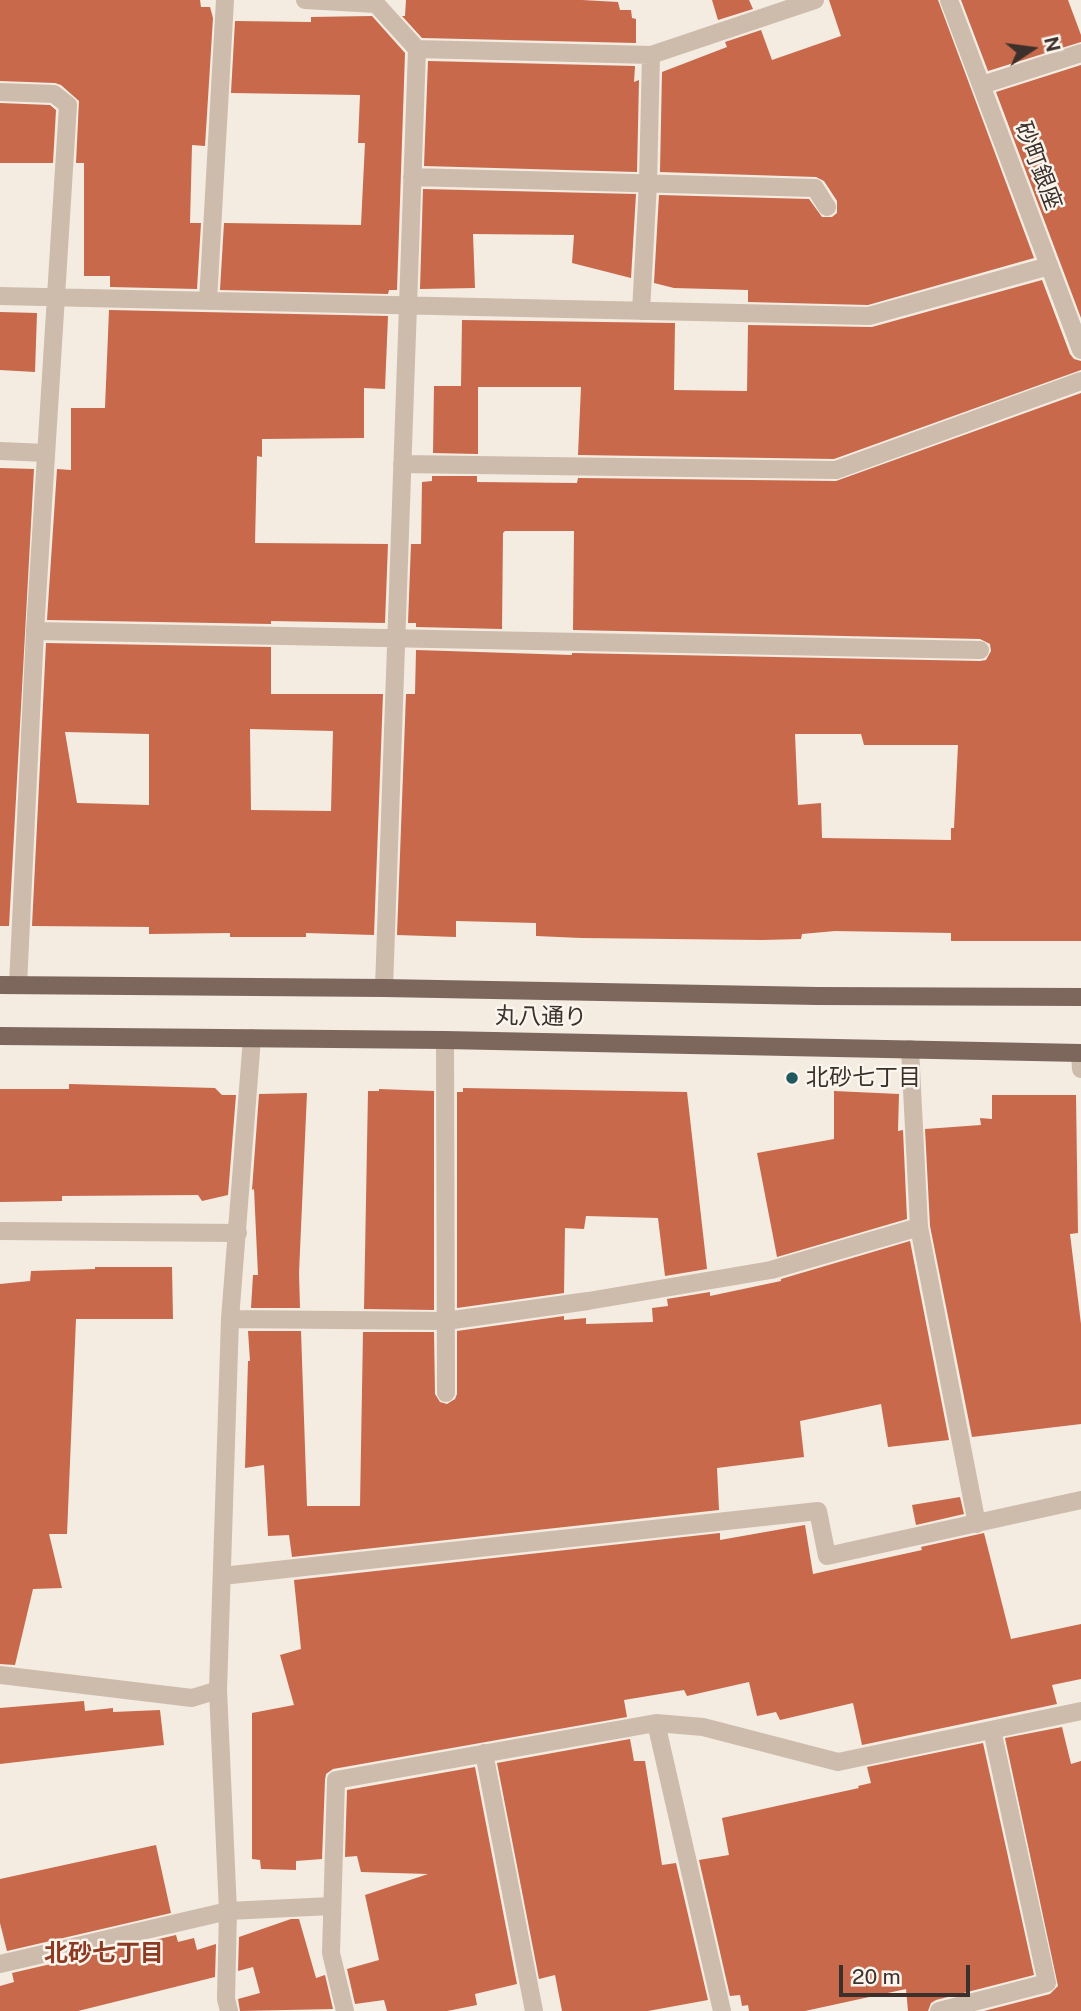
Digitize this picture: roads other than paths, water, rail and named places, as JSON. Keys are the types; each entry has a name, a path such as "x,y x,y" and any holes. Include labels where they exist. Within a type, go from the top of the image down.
{"main road":[{"name":"丸八通り","path":"9,985 384,988 803,996 1081,997"},
{"name":"丸八通り","path":"0,1036 446,1040 910,1049 1081,1058"}],"street":[{"path":"208,301 225,0"},
{"path":"304,0 376,4 417,49 384,988"},
{"path":"417,49 651,55 815,0"},
{"name":"砂町銀座","path":"949,0 1081,349"},
{"path":"982,85 1081,53"},
{"path":"641,311 651,55"},
{"path":"0,92 54,94 68,105 35,631 9,985"},
{"path":"412,177 816,188 827,208"},
{"path":"0,296 869,316 1049,266"},
{"path":"402,464 836,470 1081,381"},
{"path":"0,451 46,453"},
{"path":"35,631 980,650"},
{"path":"228,2005 228,1911 218,1690 230,1319 252,1038"},
{"path":"446,1040 446,1393"},
{"path":"910,1049 919,1227 977,1524"},
{"path":"230,1319 446,1321 588,1301 771,1270 919,1227"},
{"path":"0,1231 238,1233"},
{"path":"222,1576 818,1511 827,1556 1081,1500"},
{"path":"0,1675 191,1698 218,1690"},
{"path":"345,2011 331,1953 336,1780 656,1723 703,1727 838,1762 1081,1711"},
{"path":"656,1723 722,2011"},
{"path":"939,2011 1047,1983 992,1730"},
{"path":"484,1753 534,2011"},
{"path":"0,1964 228,1911 331,1906"}],"place":[{"name":"北砂七丁目","path":"792,1078"}],"district":[{"name":"北砂七丁目","path":"104,1954"}]}
